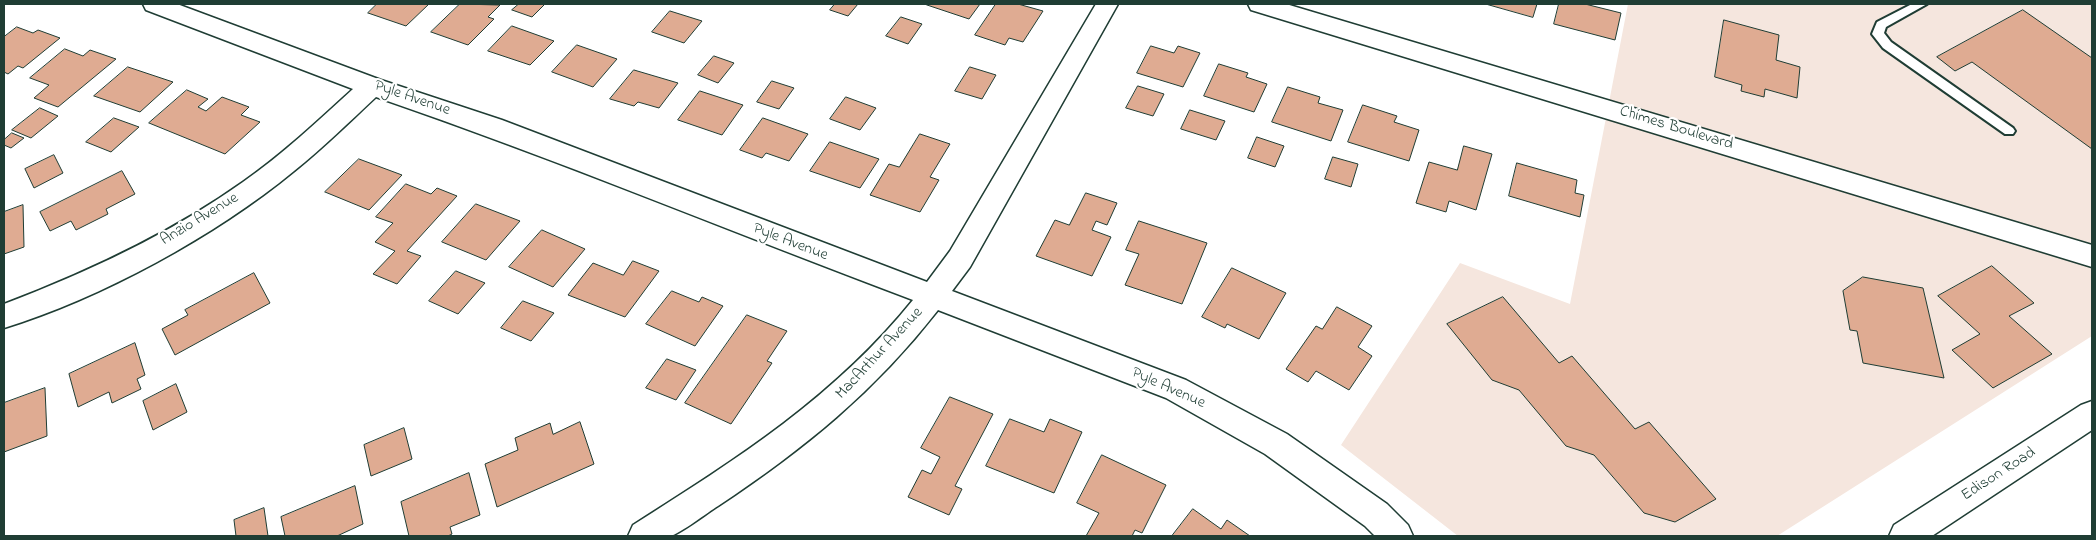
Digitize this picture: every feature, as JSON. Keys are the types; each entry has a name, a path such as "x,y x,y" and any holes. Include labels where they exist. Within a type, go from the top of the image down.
{"street":[{"name":"Pyle Avenue","path":"154,4 372,86 493,127 793,244 1176,389 1276,444 1376,515 1398,536"},
{"name":"MacArthur Avenue","path":"644,536 757,463 834,403 897,341 934,296 960,259 1107,4"},
{"name":"Chimes Boulevard","path":"1259,4 2092,256"},
{"name":"Anzio Avenue","path":"4,316 79,286 195,226 284,165 372,86"},
{"name":"Edison Road","path":"1905,536 2092,414"}],"lane":[{"path":"1921,4 1881,25 1878,34 1886,45 2009,131"}],"shaded area":[{"path":"1628,4 2092,4 2092,336 1777,536 1458,536 1341,445 1460,263 1570,304"}],"building":[{"path":"377,4 429,4 406,26 368,13"},
{"path":"460,4 500,5 488,17 494,19 468,45 431,32"},
{"path":"519,4 545,4 532,17 512,10"},
{"path":"835,4 858,4 848,16 830,10"},
{"path":"928,4 980,4 969,19"},
{"path":"996,4 1018,4 1043,11 1023,42 1009,38 1005,45 975,35"},
{"path":"1486,4 1537,4 1533,17"},
{"path":"1559,4 1585,4 1621,13 1615,40 1554,24"},
{"path":"2023,10 2092,58 2092,149 1972,62 1955,71 1937,57"},
{"path":"670,11 702,21 684,43 652,32"},
{"path":"901,17 922,24 908,44 886,36"},
{"path":"1724,20 1779,35 1776,60 1800,67 1797,98 1765,89 1764,97 1741,91 1742,85 1715,77"},
{"path":"512,26 554,41 530,65 488,51"},
{"path":"17,27 33,33 38,30 60,38 23,68 18,66 8,74 4,72 4,37"},
{"path":"577,45 617,59 593,87 552,72"},
{"path":"1151,46 1174,53 1178,46 1200,53 1183,87 1137,73"},
{"path":"65,49 83,56 90,50 116,59 58,107 34,98 49,85 30,78"},
{"path":"714,56 734,63 718,83 698,75"},
{"path":"1219,64 1248,73 1246,77 1267,84 1254,112 1204,96"},
{"path":"128,67 173,82 140,112 94,96"},
{"path":"970,67 996,75 982,99 955,91"},
{"path":"634,70 678,83 659,108 638,102 634,106 610,99"},
{"path":"772,81 794,88 779,109 757,102"},
{"path":"1138,86 1164,94 1153,116 1126,108"},
{"path":"1288,87 1320,97 1318,103 1343,110 1331,141 1272,122"},
{"path":"187,90 208,99 198,107 206,111 222,97 249,107 241,115 260,122 225,154 149,123"},
{"path":"700,91 743,105 722,135 678,120"},
{"path":"846,97 876,108 860,130 830,119"},
{"path":"1363,105 1397,116 1394,122 1419,130 1409,161 1348,142"},
{"path":"40,108 58,116 31,138 12,130"},
{"path":"1190,110 1225,121 1216,140 1181,129"},
{"path":"114,118 139,127 111,152 86,142"},
{"path":"763,118 808,134 789,161 766,153 762,158 740,150"},
{"path":"12,133 24,138 11,148 4,145 4,140"},
{"path":"920,134 950,144 930,177 939,180 920,212 870,195 889,164 899,167"},
{"path":"1257,137 1284,146 1275,167 1248,158"},
{"path":"830,142 879,159 860,188 810,171"},
{"path":"1464,146 1492,154 1476,210 1449,201 1446,212 1416,203 1429,162 1457,170"},
{"path":"54,155 63,173 34,188 25,169"},
{"path":"1333,157 1358,164 1351,187 1325,179"},
{"path":"359,159 402,175 369,210 325,192"},
{"path":"1517,163 1577,180 1575,193 1584,195 1580,217 1509,196"},
{"path":"122,171 135,194 106,209 108,214 76,230 71,221 50,231 40,212"},
{"path":"406,184 431,194 437,188 457,196 407,251 421,256 397,284 373,274 395,251 375,242 393,223 376,217"},
{"path":"1086,193 1117,203 1107,225 1096,221 1092,230 1111,237 1092,276 1036,256 1055,220 1069,225"},
{"path":"476,204 520,221 486,260 442,242"},
{"path":"23,205 24,247 4,254 4,212"},
{"path":"1139,221 1207,243 1182,304 1125,285 1139,254 1126,250"},
{"path":"542,230 585,249 553,287 509,267"},
{"path":"633,261 659,271 625,317 568,295 593,263 623,275"},
{"path":"1992,266 2034,303 2009,316 2052,354 1993,388 1952,350 1980,334 1938,296"},
{"path":"1232,268 1286,293 1259,339 1227,324 1225,328 1202,317"},
{"path":"456,271 485,283 458,314 429,301"},
{"path":"254,273 270,303 175,355 162,329 188,315 185,310"},
{"path":"1863,277 1923,288 1944,378 1863,363 1857,331 1850,330 1843,291"},
{"path":"672,291 699,302 702,297 723,306 695,346 646,324"},
{"path":"1503,297 1559,363 1572,356 1635,429 1649,422 1716,499 1675,522 1644,513 1594,455 1566,446 1519,390 1492,380 1447,324"},
{"path":"523,301 554,313 531,341 501,328"},
{"path":"1337,307 1372,326 1358,347 1372,356 1349,390 1316,371 1308,382 1286,369 1316,326 1322,329"},
{"path":"747,315 787,331 767,361 772,363 731,424 685,403"},
{"path":"135,343 145,375 137,379 141,389 112,403 109,392 78,407 69,374"},
{"path":"667,359 696,370 676,400 646,388"},
{"path":"176,384 187,412 153,430 143,401"},
{"path":"45,388 47,436 4,452 4,403"},
{"path":"950,397 993,414 955,486 962,489 949,515 908,497 922,470 931,474 940,457 921,448"},
{"path":"1010,419 1044,432 1050,419 1082,432 1054,493 986,466"},
{"path":"580,422 594,464 497,507 485,464 518,450 515,438 550,423 553,434"},
{"path":"404,428 412,459 371,476 364,445"},
{"path":"1102,455 1166,485 1142,533 1135,530 1132,536 1086,536 1099,513 1077,503"},
{"path":"469,473 480,515 450,527 452,534 448,536 409,536 401,502"},
{"path":"355,486 363,524 337,536 285,536 281,517"},
{"path":"264,508 268,536 236,536 234,520"},
{"path":"1193,509 1221,529 1227,520 1250,536 1172,536"}]}
